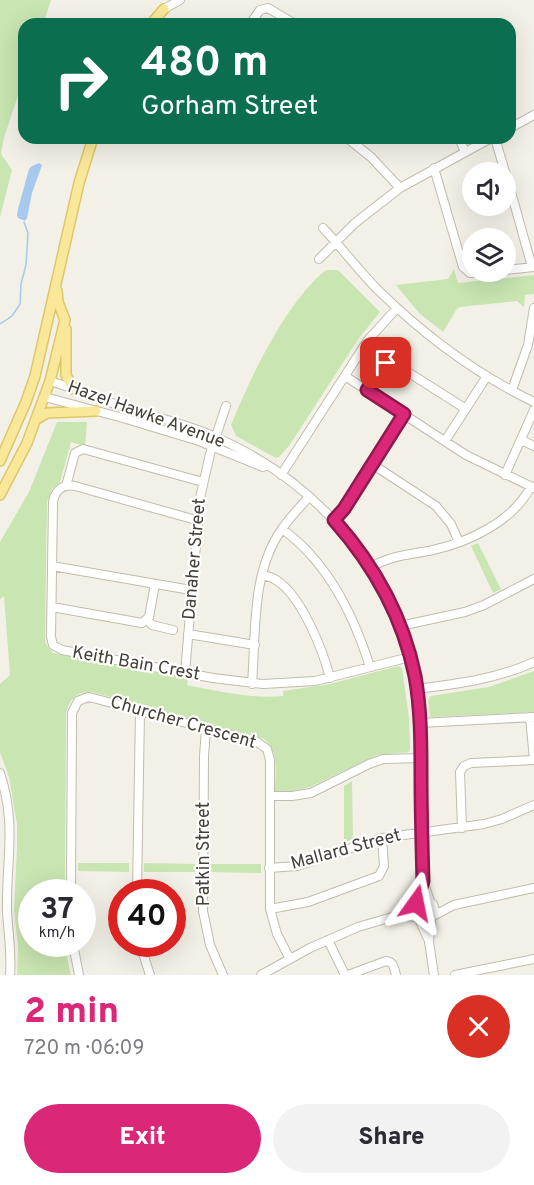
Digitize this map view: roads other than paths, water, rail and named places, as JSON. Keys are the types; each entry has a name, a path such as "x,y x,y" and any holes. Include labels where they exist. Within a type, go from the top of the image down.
{"main road":[{"path":"157,18 164,9"},
{"path":"0,461 35,376 79,183 91,144"},
{"path":"57,283 58,302 65,320 66,375 73,389"},
{"path":"0,495 37,419 50,381 65,320"},
{"path":"35,376 50,381"},
{"path":"29,392 45,397"},
{"path":"37,419 46,413 96,411"}],"street":[{"path":"164,9 180,0"},
{"path":"254,18 260,10 268,8 285,18"},
{"path":"516,125 534,115"},
{"path":"359,144 400,188"},
{"path":"462,144 465,152"},
{"path":"319,259 362,217 400,188 481,144"},
{"path":"495,144 501,162"},
{"path":"434,168 462,264"},
{"path":"516,210 533,267 516,269"},
{"path":"323,228 378,290 440,344 487,376 534,402"},
{"path":"280,475 368,340 397,308"},
{"path":"512,390 526,353 534,308"},
{"path":"367,390 383,366 392,362 466,409"},
{"path":"345,376 466,455 532,487 524,500 492,526 459,542 433,550 393,556 371,567"},
{"path":"445,441 487,376"},
{"name":"Hazel Hawke Avenue","path":"50,381 215,437 262,461 309,497 334,520 371,567 400,626 417,689 420,723 423,881 416,904"},
{"name":"Hazel Hawke Avenue","path":"45,397 123,418 212,446 272,470"},
{"name":"Danaher Street","path":"185,673 196,520 202,482 226,406"},
{"path":"505,475 534,410"},
{"path":"334,520 344,509 404,414"},
{"path":"521,440 534,446"},
{"name":"Keith Bain Crest","path":"202,482 83,449 75,453 66,486 56,492 54,499 51,641 58,649 252,684 300,683 330,678 410,657"},
{"path":"372,464 436,506 451,524 459,542"},
{"path":"66,486 75,486 196,520"},
{"path":"252,684 262,575 270,552 282,529 309,497"},
{"path":"282,529 309,554 337,591 357,631 370,668"},
{"path":"52,566 191,590"},
{"path":"262,575 280,583 304,614 317,640 330,678"},
{"path":"400,626 465,612 534,579"},
{"path":"147,620 155,584"},
{"path":"52,607 139,623 147,620"},
{"path":"147,620 152,626 173,630"},
{"path":"188,634 255,645"},
{"path":"417,689 483,679 534,662"},
{"name":"Churcher Crescent","path":"71,879 72,713 78,701 88,697 257,742 265,747 269,755 270,909 277,934 290,959"},
{"path":"137,879 140,711"},
{"path":"420,723 532,717 534,760 471,763 464,766 460,772 462,828"},
{"name":"Patkin Street","path":"207,729 204,756 203,911 208,938 223,975"},
{"path":"270,796 311,793 383,759 421,758"},
{"path":"0,773 7,799 11,832 7,908 12,946 10,975"},
{"name":"Mallard Street","path":"269,868 297,866 382,838 462,828 502,819 534,805"},
{"path":"270,909 308,902 375,879 383,870 382,838"},
{"name":"Hazel Hawke Avenue","path":"423,881 431,902"},
{"path":"399,915 425,920 454,905 534,888"},
{"path":"265,974 328,940 364,925 399,915 421,900 454,905"},
{"path":"429,942 435,907 431,902"},
{"path":"416,904 414,911 429,942 435,975"},
{"path":"328,940 347,975 386,961 394,966 396,975"},
{"path":"76,957 79,975"},
{"path":"145,957 150,975"},
{"path":"455,975 534,959"}],"water":[{"path":"39,163 42,165 25,221 18,218 18,209 29,169"}],"waterway":[{"path":"0,324 12,316 20,304 28,233 24,222"}]}
